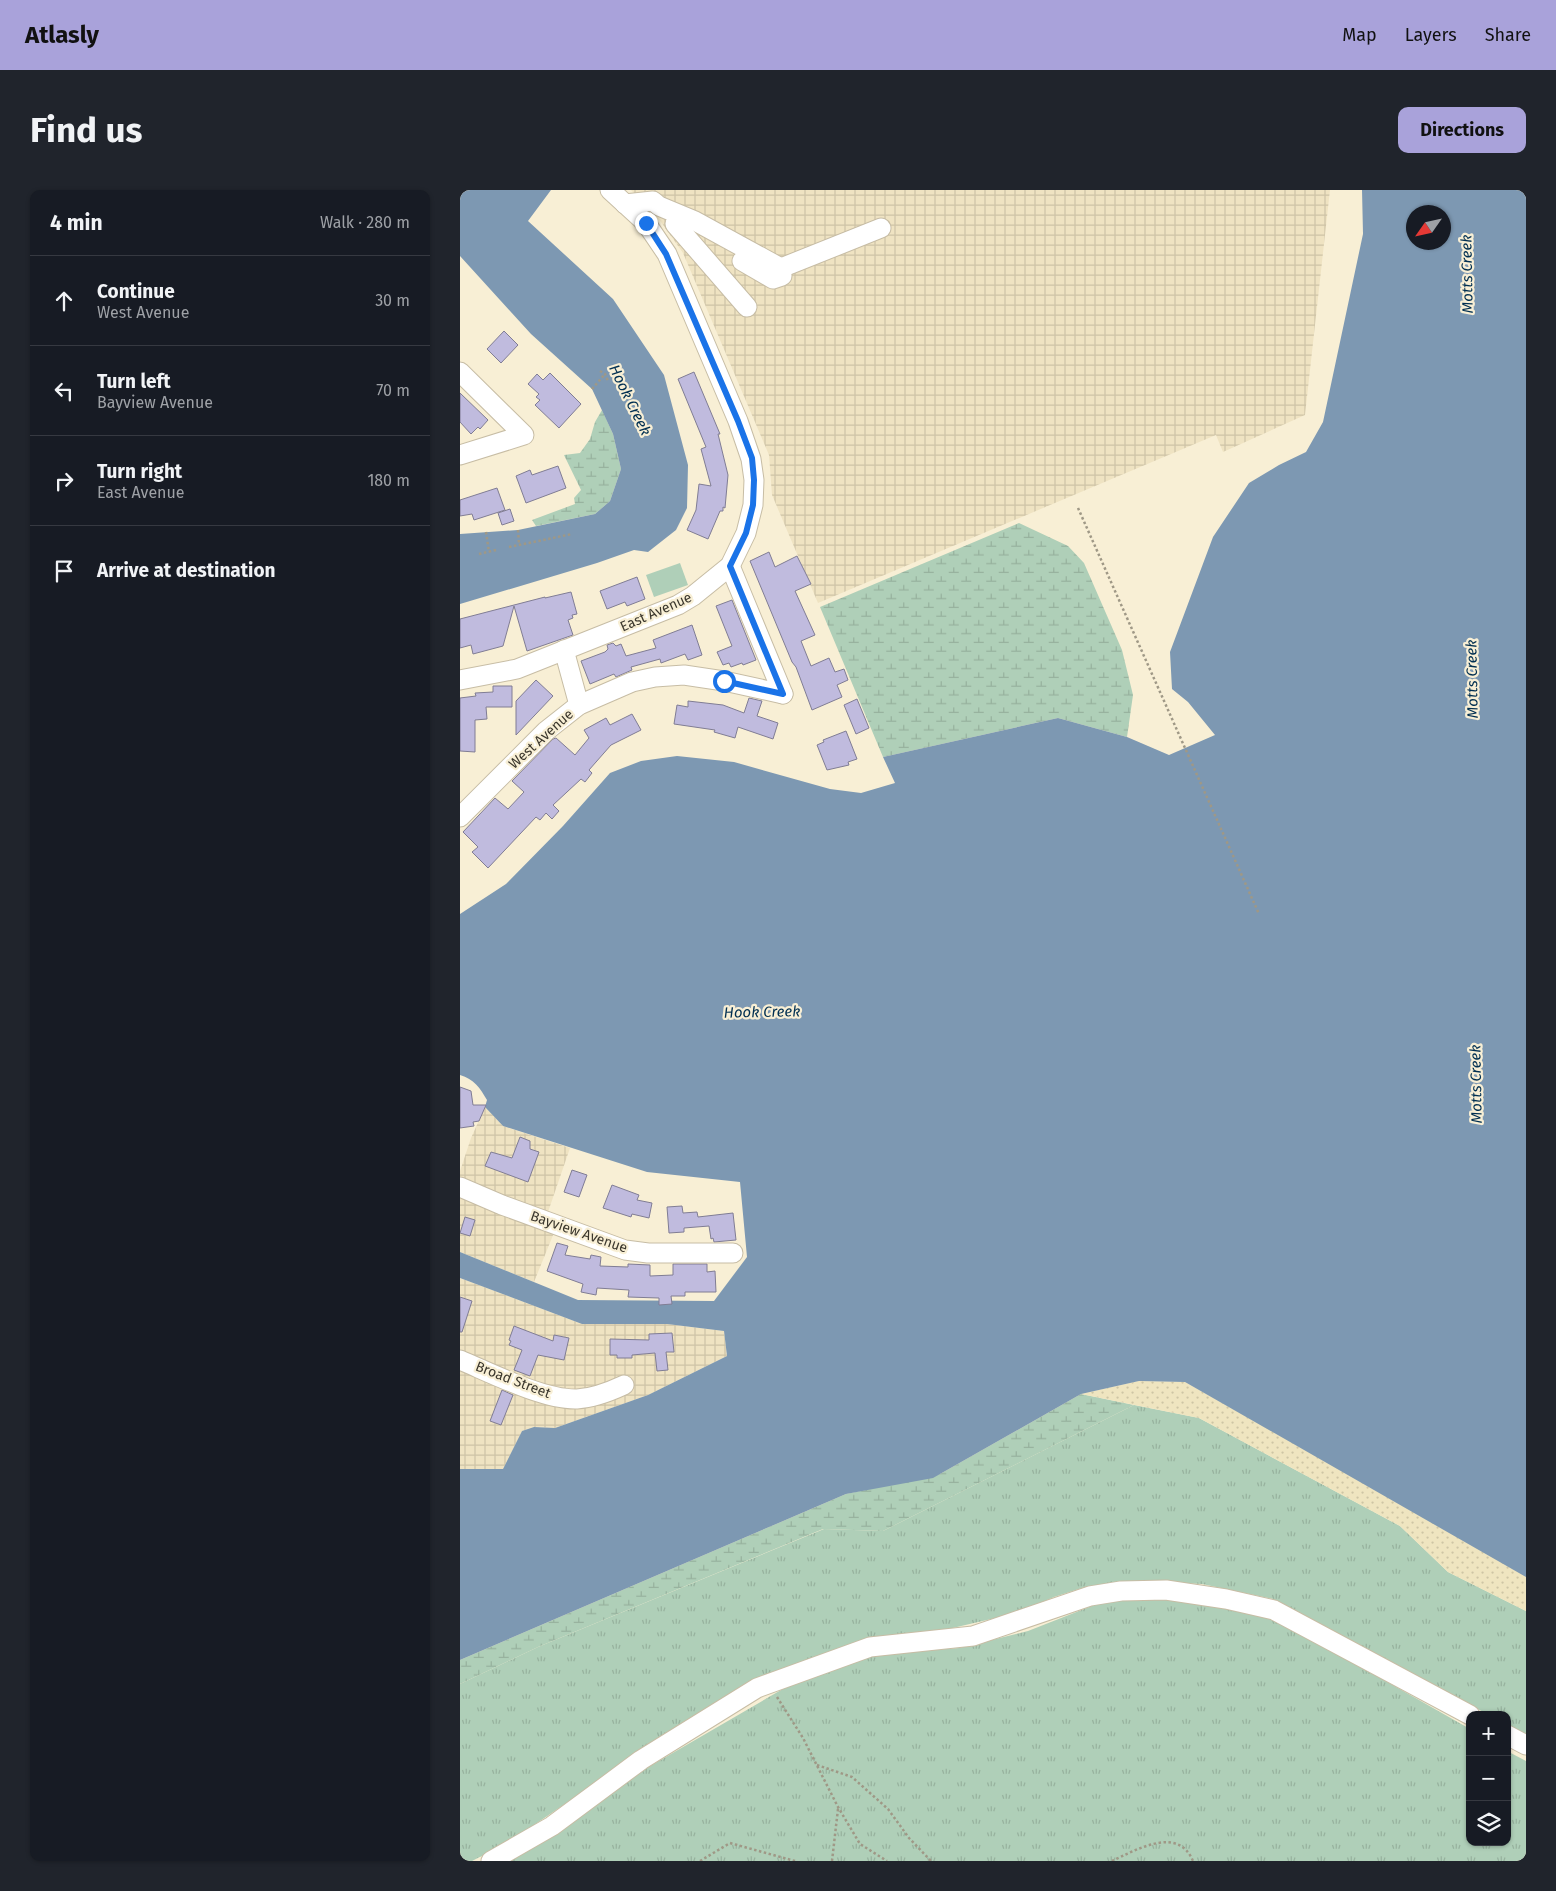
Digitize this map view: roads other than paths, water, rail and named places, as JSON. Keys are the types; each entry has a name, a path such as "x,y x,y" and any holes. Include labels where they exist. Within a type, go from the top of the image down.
{"street":[{"name":"East Avenue","path":"460,680 517,669 678,605 693,596 730,566 746,533 753,505 754,480 752,458 738,421 666,254 646,223 610,190"},
{"path":"625,204 654,201 747,307"},
{"path":"659,206 695,221 781,268"},
{"path":"675,224 770,278 781,278 781,268"},
{"path":"781,268 881,228"},
{"path":"460,372 524,435 460,454"},
{"name":"West Avenue","path":"460,817 546,731 579,705 632,682 656,677 684,675 724,681 783,694 730,566"},
{"path":"564,650 579,705"},
{"name":"Bayview Avenue","path":"460,1187 502,1205 625,1250 648,1253 732,1254"},
{"name":"Broad Street","path":"460,1360 548,1396 578,1399 603,1394 624,1385"},
{"path":"491,1861 552,1826 640,1760 758,1688 870,1647 973,1636 1090,1596 1121,1591 1166,1590 1226,1598 1274,1610 1466,1713"},
{"path":"1511,1737 1526,1745"}],"water":[{"name":"Hook Creek","path":"460,190 551,190 528,221 613,299 664,375 688,465 687,508 676,530 648,552 634,550 460,604 460,534 518,530 595,514 610,501 621,469 613,434 592,389 531,334 460,256"},
{"path":"1362,190 1526,190 1526,1577 1185,1382 1139,1381 1081,1394 933,1478 846,1494 460,1660 460,1469 503,1469 522,1431 534,1427 555,1428 648,1395 727,1356 724,1331 667,1324 582,1324 460,1278 460,1252 578,1300 714,1301 747,1257 740,1182 647,1172 503,1126 485,1107 487,1100 479,1088 469,1079 460,1075 460,914 506,884 563,826 610,773 641,761 677,756 734,762 830,789 861,793 895,783 883,757 1058,718 1127,737 1169,755 1215,735 1188,702 1172,689 1170,652 1213,537 1249,483 1306,452 1323,422 1363,234"}],"water label":[{"name":"Motts Creek","path":"1467,274"},
{"name":"Motts Creek","path":"1472,679"},
{"name":"Motts Creek","path":"1476,1084"}]}
